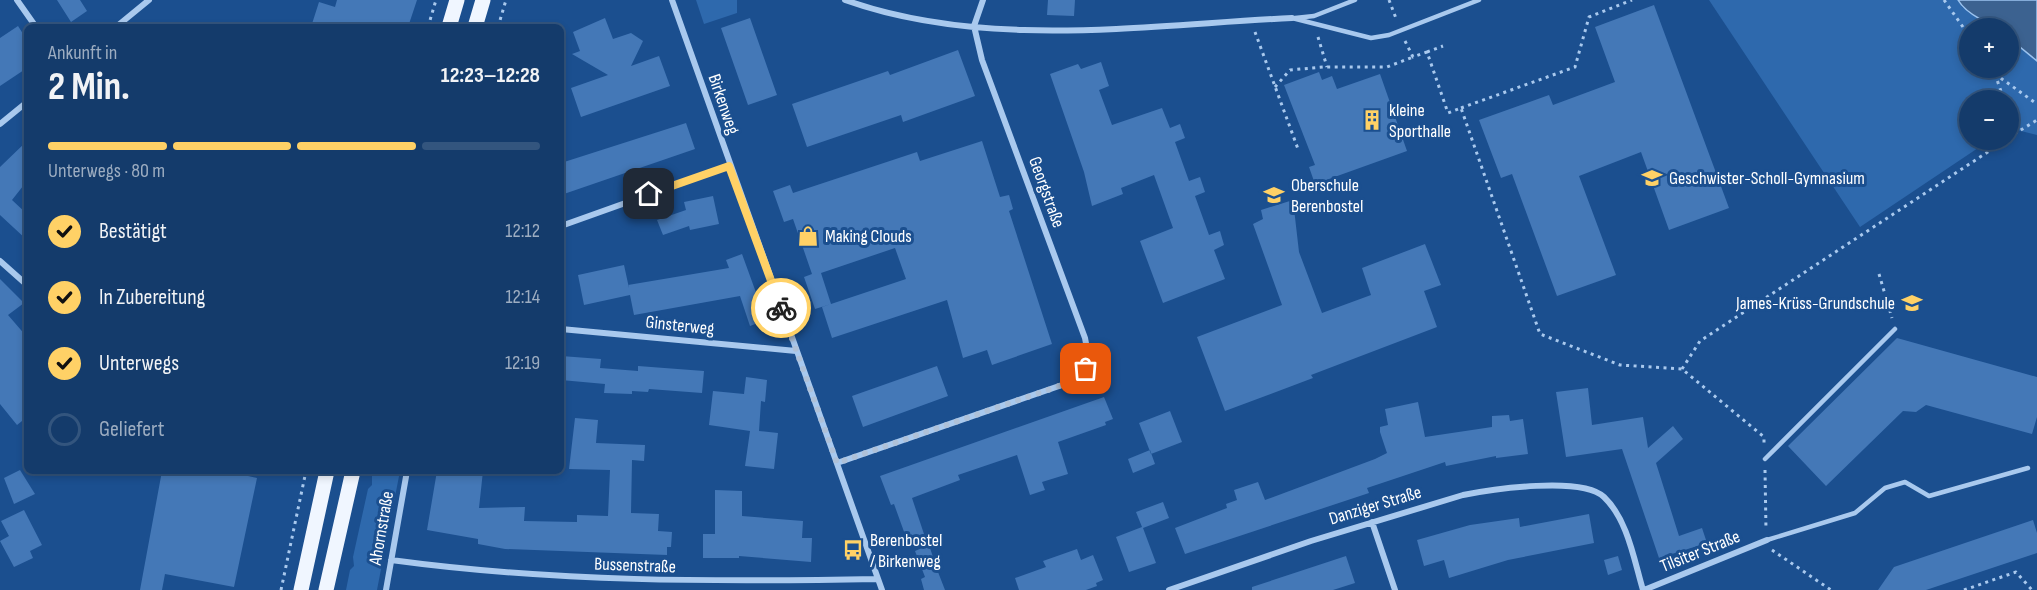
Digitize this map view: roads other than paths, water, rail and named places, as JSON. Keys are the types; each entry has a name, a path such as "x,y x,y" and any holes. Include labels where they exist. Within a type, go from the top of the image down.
{"main road":[{"path":"450,24 457,0"},
{"path":"476,24 483,0"},
{"path":"301,590 326,474"},
{"path":"326,590 352,474"}],"street":[{"path":"17,0 34,24"},
{"path":"120,24 149,0"},
{"name":"Birkenweg","path":"672,0 729,166 882,590"},
{"path":"844,0 907,19 974,26 1113,32 1292,18"},
{"path":"974,26 983,0"},
{"name":"Georgstraße","path":"837,463 1062,385 1086,369 1088,354 1085,338 982,60 974,26"},
{"path":"0,124 24,104"},
{"path":"564,225 729,166"},
{"path":"0,261 24,282"},
{"name":"Ginsterweg","path":"564,329 796,351"},
{"name":"Ahornstraße","path":"386,590 406,474"},
{"name":"Danziger Straße","path":"1170,590 1432,503 1489,490 1571,487 1596,491"},
{"name":"Tilsiter Straße","path":"1596,491 1605,498 1623,527 1643,590 1767,540"},
{"path":"1372,522 1395,590"},
{"name":"Bussenstraße","path":"391,561 490,572 605,579 710,582 878,579"}],"lane":[{"path":"1292,18 1314,16 1355,0"},
{"path":"1292,18 1371,38 1389,35 1479,0"},
{"path":"1765,459 1895,329"},
{"path":"1767,540 1855,513 1885,488 1905,482 1929,496 2028,468"}],"place":[{"name":"kleine Sporthalle","path":"1372,120"},
{"name":"Geschwister-Scholl-Gymnasium","path":"1652,178"},
{"name":"Oberschule Berenbostel","path":"1274,195"},
{"name":"Making Clouds","path":"808,236"},
{"name":"James-Krüss-Grundschule","path":"1912,303"},
{"name":"Berenbostel / Birkenweg","path":"853,550"}]}
